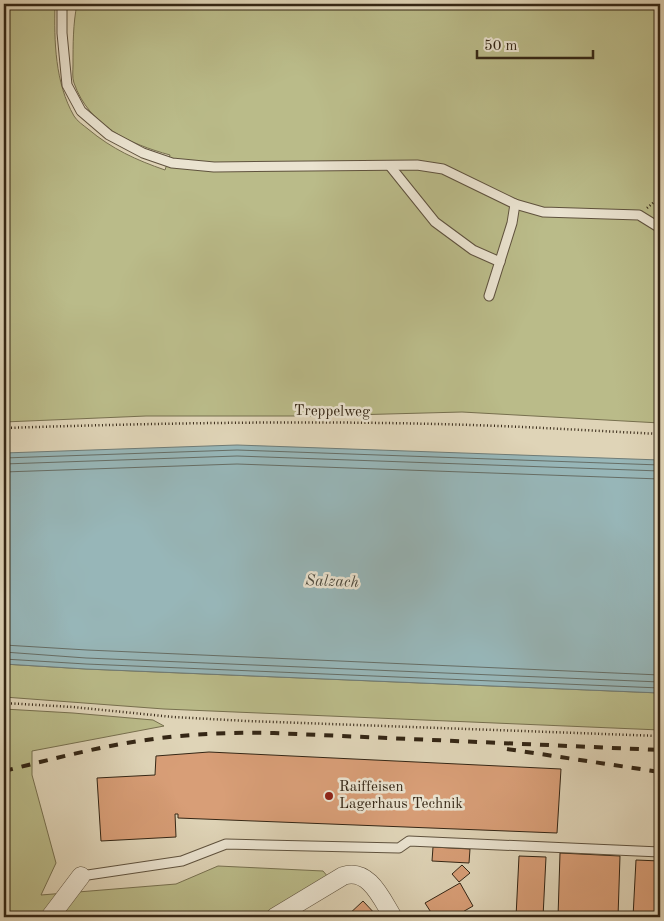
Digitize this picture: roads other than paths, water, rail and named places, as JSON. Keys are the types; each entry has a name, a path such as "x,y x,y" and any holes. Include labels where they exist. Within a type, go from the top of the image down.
{"street":[{"path":"274,917 343,876 351,874 364,878 372,884 393,917"},
{"path":"50,917 81,876"}],"lane":[{"path":"62,4 62,33 68,85 81,111 109,135 142,153 172,163 214,167 416,165 443,169 515,204 543,212 638,215 660,228"},
{"path":"390,166 435,222 473,250 500,262"},
{"path":"489,296 512,223 515,204"},
{"path":"81,876 182,861 226,844 399,848 409,841 660,852"}],"water":[{"name":"Salzach","path":"237,445 660,460 660,693 4,664 4,453"}],"railway":[{"path":"4,771 71,754 122,744 190,735 223,733 274,733 660,750"},
{"path":"507,749 660,772"}],"place":[{"name":"Raiffeisen Lagerhaus Technik","path":"329,796"}]}
